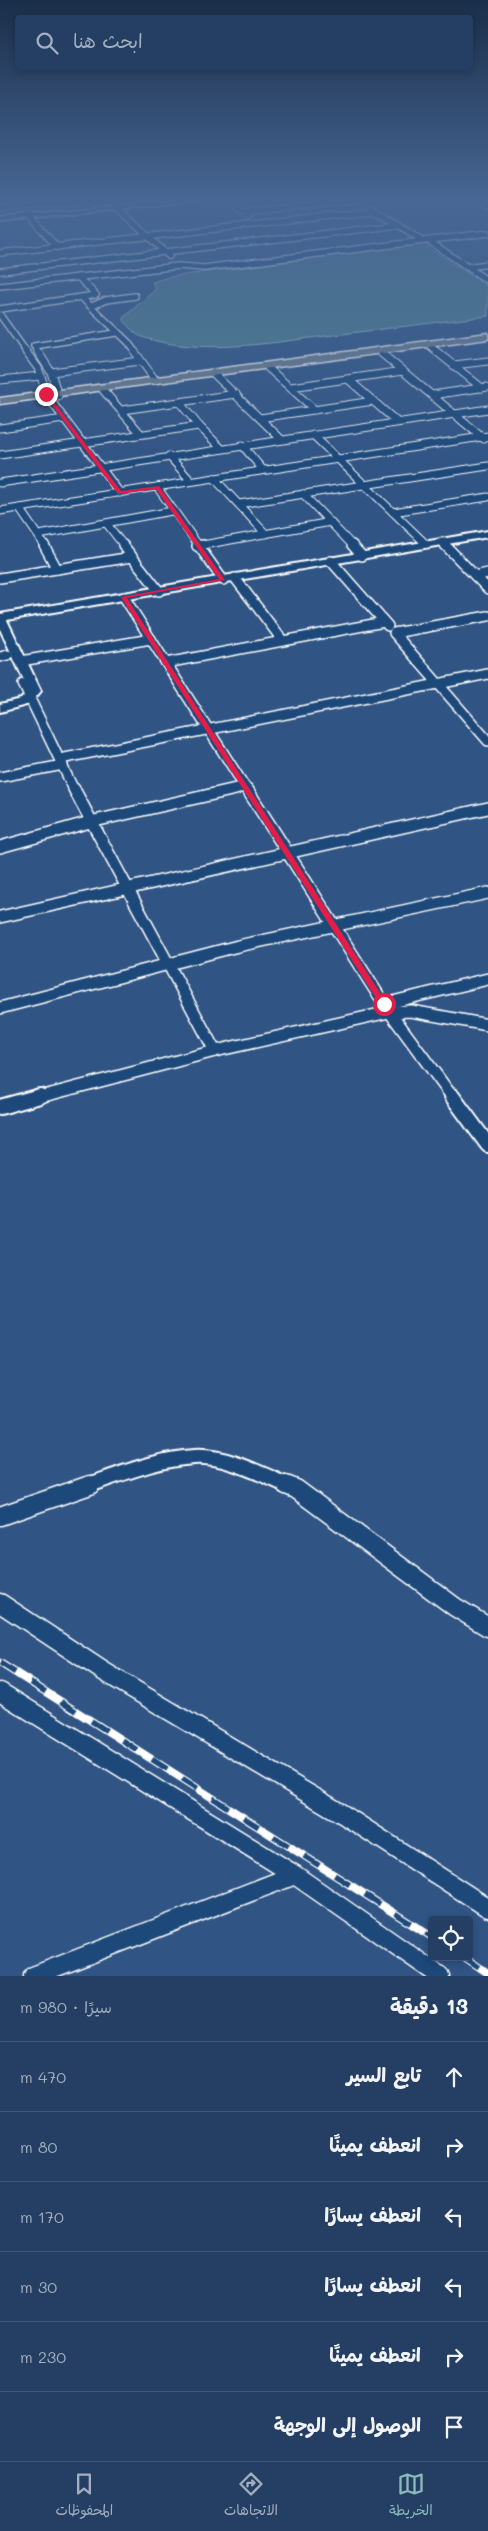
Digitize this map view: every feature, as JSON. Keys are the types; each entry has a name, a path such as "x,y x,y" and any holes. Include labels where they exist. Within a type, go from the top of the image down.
{"main road":[{"path":"0,402 155,380 268,368 488,337"},
{"path":"52,395 103,390 488,337"}],"street":[{"path":"0,309 84,299 97,294 95,292"},
{"path":"92,306 106,300 134,296"},
{"path":"84,299 116,333 128,342 155,380"},
{"path":"1,316 23,334"},
{"path":"1,316 34,361 64,419 80,443 120,492"},
{"path":"52,395 51,372 32,344 116,333"},
{"path":"430,346 485,387"},
{"path":"379,352 454,414 484,436 488,443"},
{"path":"51,372 140,361"},
{"path":"454,365 488,361"},
{"path":"268,368 315,410"},
{"path":"291,387 404,371"},
{"path":"214,374 281,440"},
{"path":"0,380 42,376"},
{"path":"348,379 397,422"},
{"path":"432,395 485,387"},
{"path":"103,390 106,391 141,434"},
{"path":"122,410 236,394"},
{"path":"260,418 373,401"},
{"path":"180,402 199,426 221,448"},
{"path":"0,483 488,409"},
{"path":"0,428 64,419"},
{"path":"0,455 199,426"},
{"path":"313,435 426,544"},
{"path":"0,511 484,436"},
{"path":"242,445 264,470"},
{"path":"169,456 191,481"},
{"path":"239,504 488,466"},
{"path":"214,478 266,534"},
{"path":"157,487 222,580"},
{"path":"303,494 362,556"},
{"path":"393,512 488,497"},
{"path":"19,508 39,535 57,569"},
{"path":"39,535 172,511"},
{"path":"197,546 331,522"},
{"path":"107,524 159,591"},
{"path":"0,708 24,703 31,699 35,691 0,617 488,534"},
{"path":"442,542 488,589"},
{"path":"0,578 132,557"},
{"path":"331,561 488,741"},
{"path":"474,576 488,574"},
{"path":"235,578 283,641"},
{"path":"124,597 386,1008 488,1145"},
{"path":"394,633 488,616"},
{"path":"166,663 384,622"},
{"path":"0,639 4,656 31,699 90,822 215,1050"},
{"path":"21,661 151,639"},
{"path":"0,777 209,730 488,674"},
{"path":"0,702 19,694 23,684"},
{"path":"0,847 90,822 244,786"},
{"path":"0,917 488,808"},
{"path":"0,1008 238,946 488,893"},
{"path":"0,1107 215,1050 386,1008 488,979"},
{"path":"386,1008 488,1025"},
{"path":"0,1516 139,1468 195,1458 237,1464 296,1489 455,1607 488,1627"},
{"path":"0,1603 104,1671 344,1815 488,1908"},
{"path":"0,1692 295,1875 440,1976"},
{"path":"32,1976 295,1875"}],"green space":[{"path":"152,292 488,292 488,316 282,342 235,346 189,346 145,338 132,330 123,318"}],"railway":[{"path":"0,1663 428,1934"},
{"path":"470,1961 488,1973"}],"route":[{"path":"46,394 80,443 120,492 157,487 222,580 124,597 333,927 384,1004"}]}
